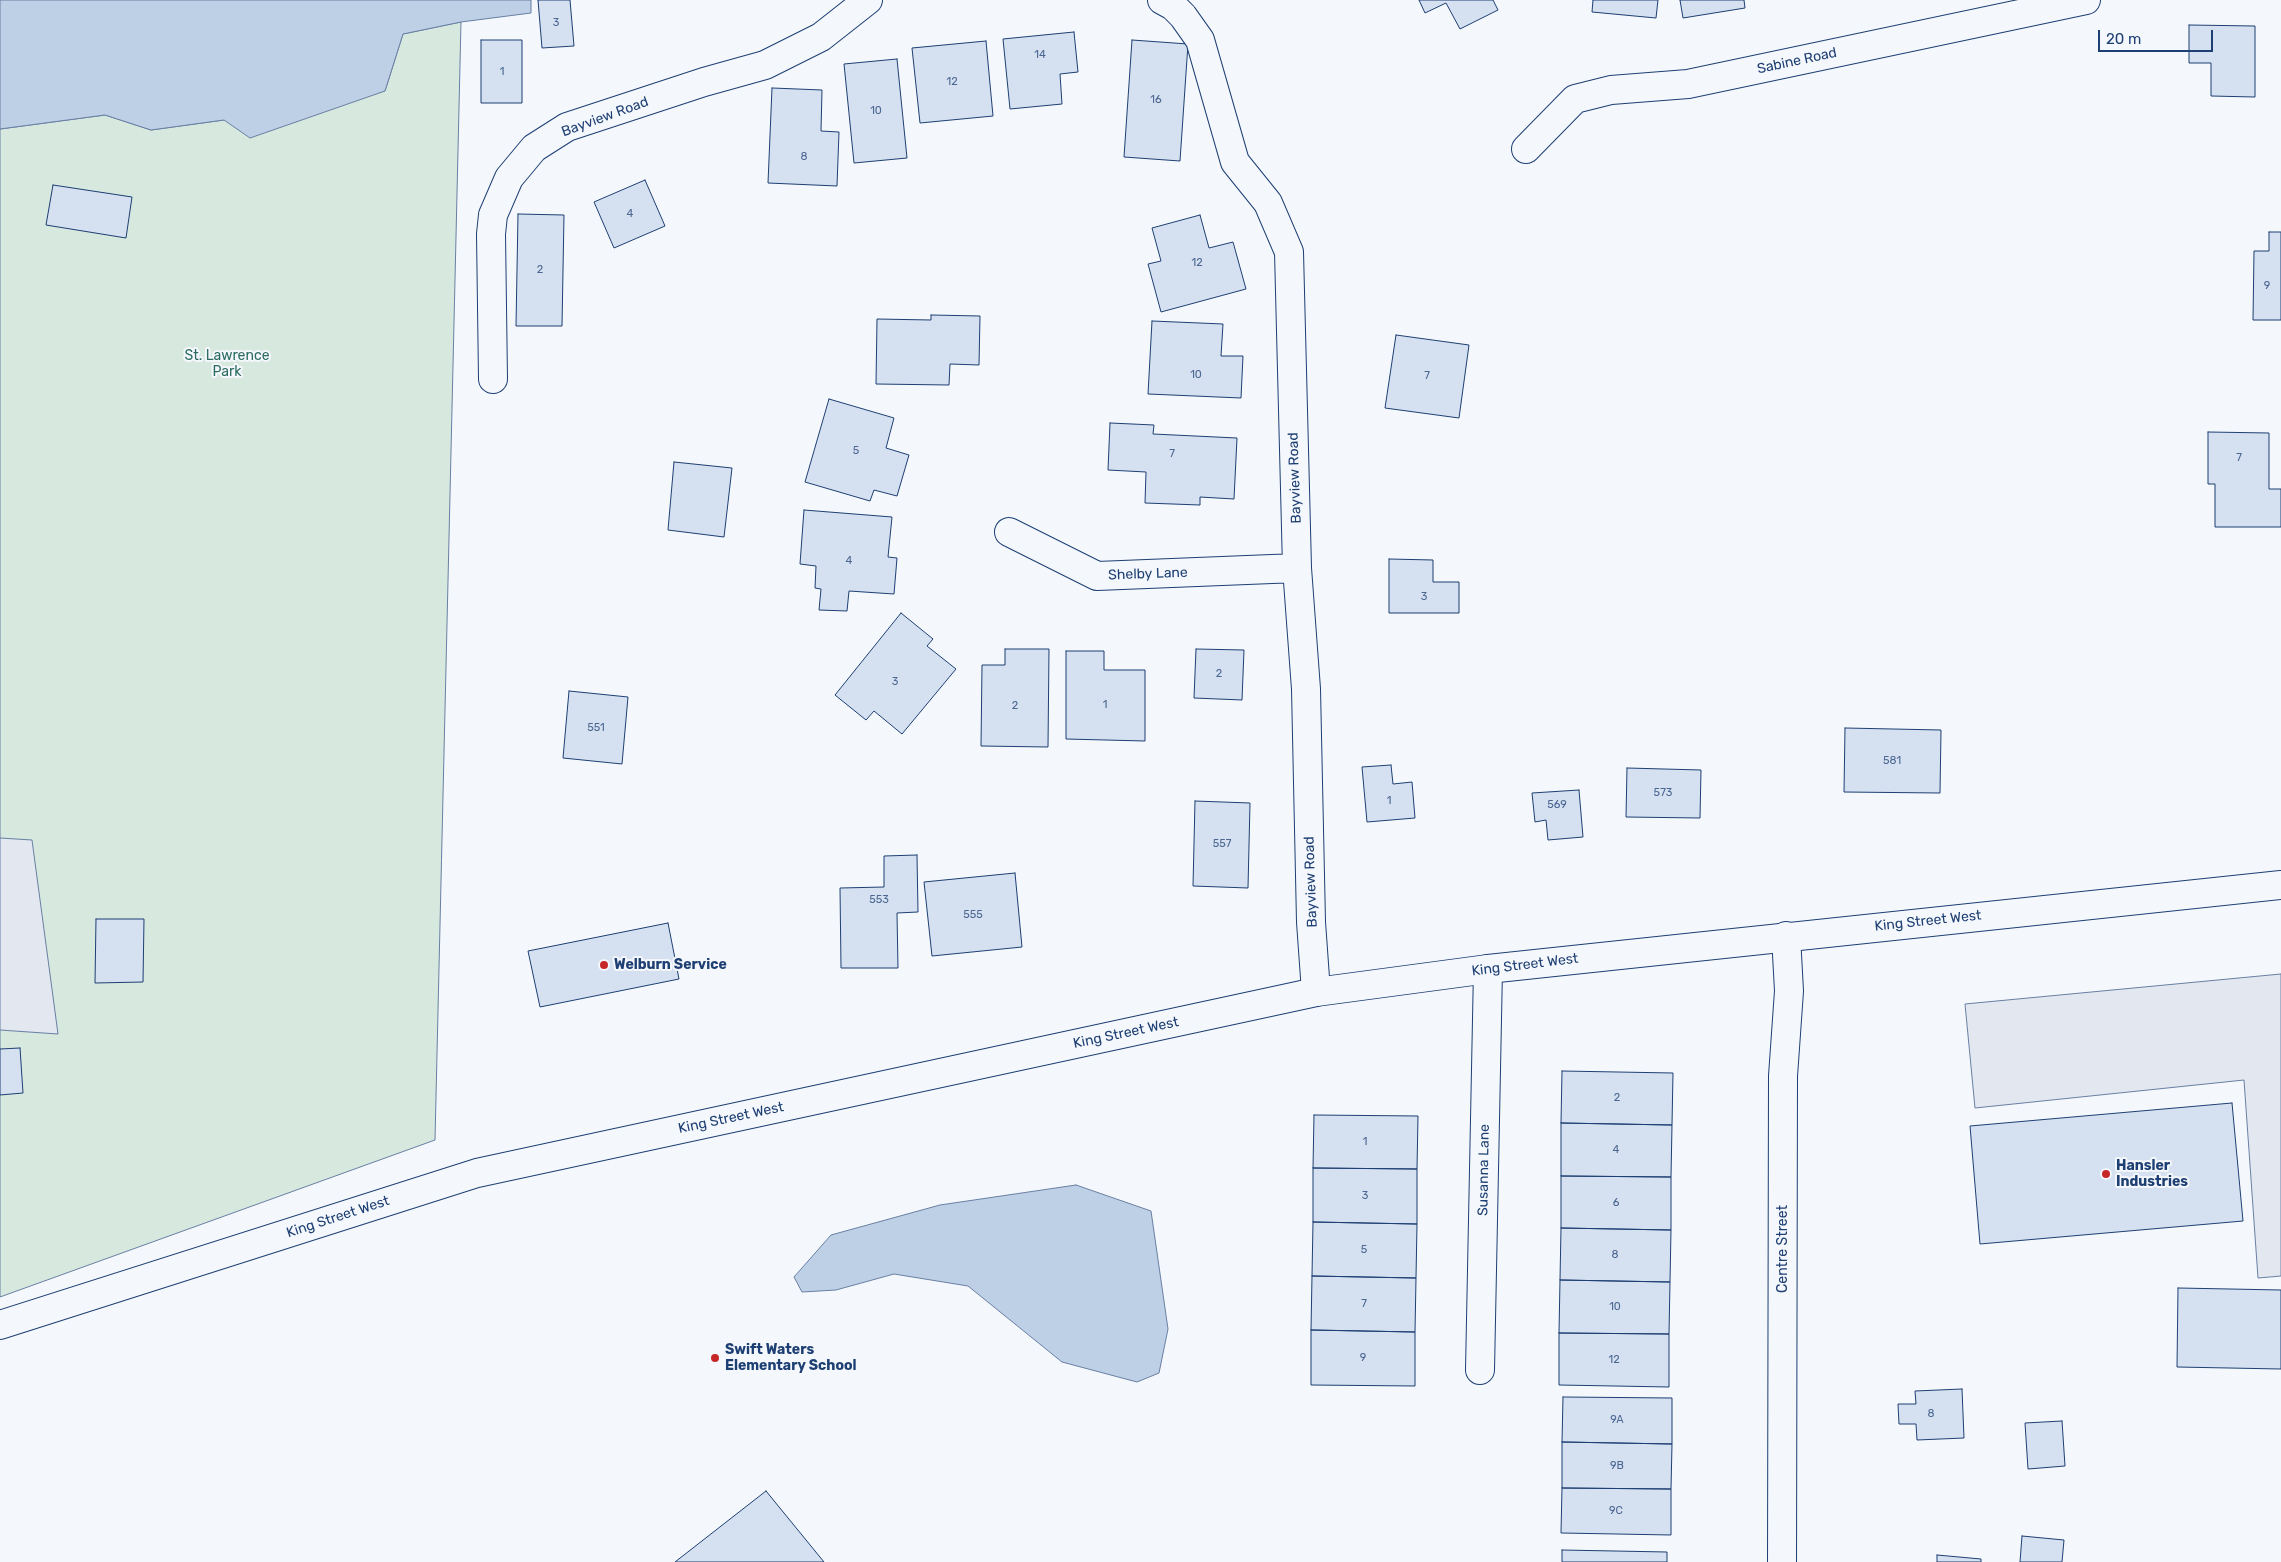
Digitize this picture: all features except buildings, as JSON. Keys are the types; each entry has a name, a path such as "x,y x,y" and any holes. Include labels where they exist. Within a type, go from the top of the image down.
{"street":[{"name":"Bayview Road","path":"493,379 491,234 494,215 508,178 534,148 567,127 772,62 821,37 868,0"},
{"name":"Bayview Road","path":"1162,0 1173,6 1184,16 1200,40 1235,162 1268,203 1289,252 1298,568 1306,689 1312,922 1316,992"},
{"name":"Sabine Road","path":"1526,149 1575,99 1611,90 1688,84 2086,0"},
{"name":"Shelby Lane","path":"1009,532 1098,576 1298,568"},
{"name":"King Street West","path":"0,1324 477,1173 1316,992 1488,969 2281,885"},
{"name":"Centre Street","path":"1782,1562 1783,1076 1789,991 1786,936"},
{"name":"Susanna Lane","path":"1480,1370 1488,969"}],"green space":[{"name":"St. Lawrence Park","path":"461,22 435,1140 0,1297 0,129 105,115 151,130 224,120 385,91 403,34"}],"shaded area":[{"path":"0,838 32,840 58,1034 0,1030"},
{"path":"2281,974 2281,1276 2258,1278 2244,1080 1975,1108 1965,1004"}],"water":[{"path":"0,0 531,0 531,13 461,22 403,34 385,91 250,138 224,120 151,130 105,115 0,129"},
{"path":"1076,1185 1151,1211 1168,1329 1159,1373 1137,1382 1062,1362 968,1286 894,1274 836,1290 802,1292 794,1277 831,1235 940,1205"}],"place":[{"name":"Welburn Service","path":"604,965"},
{"name":"Hansler Industries","path":"2106,1174"},
{"name":"Swift Waters Elementary School","path":"715,1358"}]}
